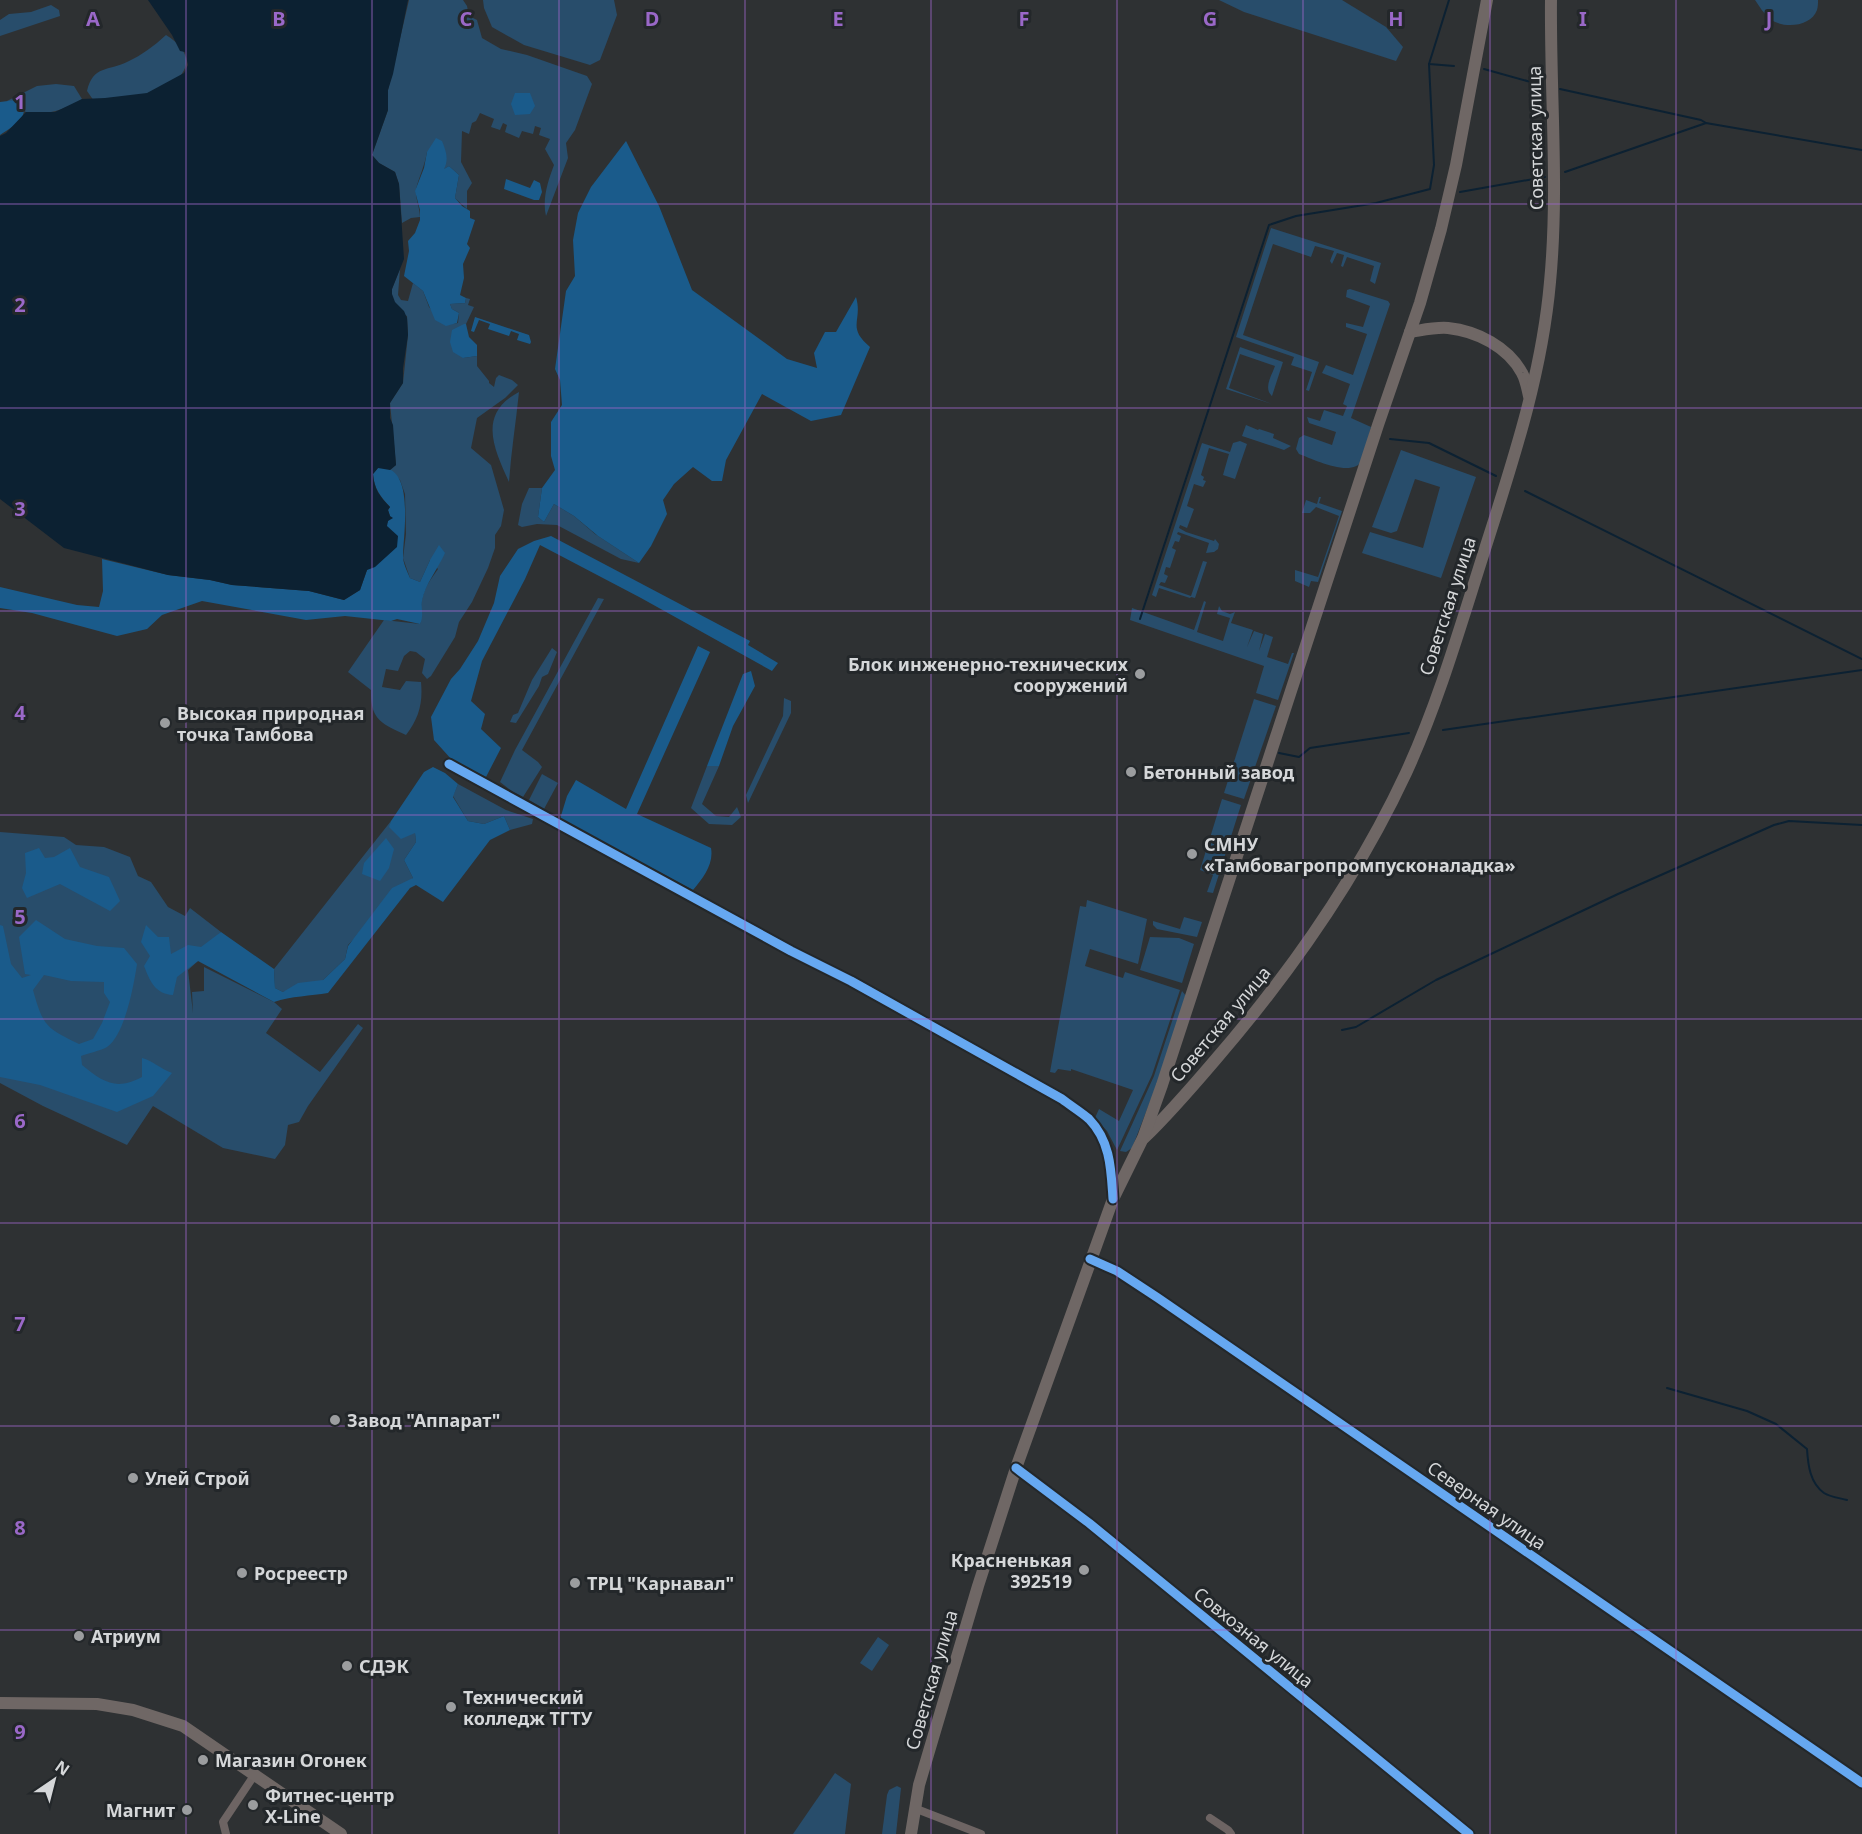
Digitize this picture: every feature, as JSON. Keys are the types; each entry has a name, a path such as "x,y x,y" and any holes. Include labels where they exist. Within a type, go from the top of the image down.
{"main road":[{"path":"1143,1138 1432,264 1456,165 1487,0"},
{"name":"Советская улица","path":"911,1834 914,1808 978,1586 1016,1468 1113,1199 1143,1138 1166,1116 1235,1037 1294,962 1334,904 1369,844 1405,774 1432,711 1516,453 1538,366 1550,285 1554,224 1551,0"},
{"path":"1410,332 1429,328 1449,328 1478,336 1503,349 1523,374 1530,398"},
{"name":"Совхозная улица","path":"1016,1468 1035,1480 1089,1523 1469,1834"},
{"path":"0,1703 97,1704 133,1710 183,1726 340,1834"}],"street":[{"path":"449,764 782,946 851,981 1062,1099 1089,1119 1102,1137 1111,1159 1113,1199"},
{"name":"Северная улица","path":"1090,1259 1116,1271 1158,1298 1862,1782"},
{"path":"226,1834 223,1822 255,1774"},
{"path":"914,1808 981,1834"},
{"path":"1210,1818 1231,1834"}],"shaded area":[{"path":"148,0 408,0 388,90 388,110 372,155 379,163 395,172 399,184 404,259 392,289 395,302 407,318 408,335 403,383 390,403 396,465 390,470 378,468 373,474 378,492 390,507 388,510 393,518 388,521 387,526 398,536 397,547 375,567 367,570 360,590 344,600 309,591 232,585 168,575 64,548 0,499 0,136 6,133 26,112 55,112 82,99 147,93 184,73 188,65 185,52 180,51"},
{"path":"409,0 463,0 469,16 477,20 482,38 501,49 527,55 587,76 592,84 575,130 566,143 568,158 546,216 545,197 554,165 545,149 550,139 539,135 541,128 535,126 533,134 522,131 519,138 505,132 507,125 503,123 500,130 491,127 494,119 480,113 476,121 472,123 469,134 462,131 461,162 472,183 467,191 467,209 455,198 459,175 449,166 443,170 427,152 416,189 420,217 411,218 402,223 399,184 395,172 379,163 372,155 388,110 388,90"},
{"path":"483,0 614,0 617,15 600,60 590,65 524,45 492,27"},
{"path":"1219,0 1342,0 1386,27 1403,47 1396,61 1244,12"},
{"path":"1755,0 1818,0 1818,5 1814,16 1809,20 1789,25 1770,19"},
{"path":"51,5 59,10 60,16 0,36 0,20 9,14 31,12"},
{"path":"166,35 175,41 185,54 185,68 175,81 152,94 94,101 87,91 93,77 102,70 120,65 148,50"},
{"path":"56,84 74,86 82,99 64,108 44,113 24,112 7,101 37,86"},
{"path":"515,93 530,93 535,106 530,114 515,115 511,104"},
{"path":"24,99 22,117 0,135 0,102"},
{"path":"436,138 442,141 446,152 444,169 449,166 459,175 455,198 470,211 470,218 475,220 467,244 470,248 463,264 464,278 460,295 466,298 465,303 450,304 452,309 459,313 457,323 446,326 435,320 423,291 404,276 409,251 408,241 415,233 420,220 415,191 424,168 427,152"},
{"path":"626,141 659,206 692,290 787,359 817,368 814,353 825,332 836,332 856,297 857,329 870,347 841,415 811,421 762,394 726,460 722,481 712,481 693,467 674,484 663,500 667,514 651,546 639,563 554,504 544,522 538,517 542,488 555,470 551,456 551,422 562,405 560,380 555,369 566,291 575,276 573,240 578,213 591,187"},
{"path":"506,179 530,188 534,180 540,183 542,192 539,200 504,189"},
{"path":"1271,228 1381,263 1375,284 1370,281 1374,266 1347,257 1343,267 1341,266 1344,255 1337,253 1332,264 1330,261 1334,251 1315,246 1311,257 1273,244 1243,335 1319,362 1309,391 1306,390 1312,372 1291,365 1294,357 1236,337"},
{"path":"400,269 398,295 401,300 408,301 413,283 423,291 429,307 446,325 458,323 459,313 452,309 450,304 465,303 466,298 470,299 468,305 474,307 466,324 461,327 463,358 477,356 477,366 494,387 499,375 518,385 505,398 477,418 471,448 491,465 504,510 501,526 495,535 495,548 488,568 472,602 459,622 455,637 431,676 427,679 422,673 425,659 416,652 410,651 404,656 398,671 386,669 382,687 400,690 406,681 421,682 419,710 406,735 379,720 373,708 371,690 348,672 384,620 420,624 423,596 438,569 430,560 420,582 410,578 403,558 406,534 405,494 400,480 390,470 396,465 390,403 403,383 408,335 407,316 389,308 392,289"},
{"path":"1347,290 1388,301 1390,304 1351,418 1371,427 1365,452 1357,465 1342,468 1299,454 1296,449 1299,438 1304,435 1332,445 1336,432 1309,423 1307,417 1320,421 1324,410 1343,416 1347,406 1343,404 1350,384 1322,373 1326,365 1353,375 1367,334 1346,327 1346,323 1363,327 1370,306 1346,297"},
{"path":"475,317 529,335 531,342 530,344 517,340 519,334 511,331 509,336 488,329 490,324 479,320 474,332 471,331"},
{"path":"466,324 469,337 477,345 477,356 463,358 453,352 450,342 452,330"},
{"path":"1240,347 1283,362 1272,396 1268,385 1275,366 1240,354 1229,388 1275,405 1226,389"},
{"path":"519,392 509,482 494,445 493,421 506,401"},
{"path":"1246,425 1274,434 1273,438 1291,446 1284,450 1242,436"},
{"path":"1240,441 1247,444 1235,479 1223,475 1229,454 1209,448 1201,475 1206,481 1203,487 1194,484 1187,506 1194,509 1187,528 1180,525 1179,528 1214,541 1215,539 1219,544 1218,549 1206,553 1209,543 1178,532 1177,534 1181,536 1179,542 1175,541 1172,548 1176,550 1170,568 1166,567 1164,574 1168,576 1165,583 1161,582 1159,585 1191,596 1203,561 1207,562 1195,598 1159,588 1156,597 1152,595 1202,443 1230,452 1233,443"},
{"path":"1401,450 1476,477 1441,578 1362,553 1370,532 1423,548 1440,487 1415,479 1397,531 1391,533 1372,527"},
{"path":"378,468 390,469 398,477 403,488 405,518 403,559 410,578 420,582 439,545 445,553 424,595 420,624 397,619 391,621 345,616 306,620 202,601 162,615 147,629 117,636 32,613 0,608 0,587 77,605 99,607 103,591 102,559 168,575 232,585 309,591 344,600 360,590 367,570 391,532 386,526 390,516 388,510 390,507 378,492 375,484 373,474"},
{"path":"529,488 542,488 538,517 544,522 554,504 639,563 621,559 557,525 537,524 522,527 518,525 522,504"},
{"path":"1321,497 1319,503 1342,511 1318,582 1311,581 1309,587 1295,581 1295,570 1318,577 1339,516 1316,507 1310,513 1302,513 1306,500 1317,504"},
{"path":"551,536 750,641 748,645 778,663 772,671 540,545 482,661 471,701 485,714 481,729 501,748 486,777 452,760 434,740 431,717 451,679 478,641 494,603 500,576 518,549"},
{"path":"598,598 604,599 522,750 542,767 523,797 500,782 515,750"},
{"path":"1204,601 1206,602 1197,632 1223,641 1230,618 1217,614 1219,606 1222,611 1230,614 1235,612 1231,623 1253,630 1247,647 1254,631 1263,634 1259,651 1265,634 1273,637 1267,657 1288,664 1294,653 1278,700 1256,693 1264,666 1130,620 1132,608 1194,630"},
{"path":"698,646 710,652 637,814 711,848 709,865 693,890 560,819 567,796 576,780 626,809"},
{"path":"552,648 557,652 548,674 542,677 539,686 516,723 510,722 513,715 518,713 532,680"},
{"path":"751,671 755,686 733,726 719,766 707,766 743,674"},
{"path":"784,698 791,701 791,713 748,803 746,795 783,716"},
{"path":"1254,699 1276,706 1244,799 1224,793"},
{"path":"707,766 719,766 702,804 716,816 729,817 737,807 741,817 732,825 709,824 691,808"},
{"path":"433,767 458,784 453,797 468,821 484,824 504,816 510,830 490,840 443,902 416,885 410,888 328,993 274,1002 198,961 177,977 173,995 162,992 154,986 144,966 150,956 141,942 146,925 158,937 169,937 171,954 188,945 201,947 221,932 274,969 275,988 283,992 298,983 323,980 345,959 348,946 392,888 413,878 404,860 416,842 415,833 401,839 389,827 424,772"},
{"path":"542,774 558,783 544,809 529,800"},
{"path":"458,784 506,810 533,819 532,824 510,830 504,816 484,824 468,821 453,796"},
{"path":"1222,799 1241,805 1213,893 1207,892 1213,875 1200,870"},
{"path":"391,821 390,827 415,832 416,842 404,860 413,878 348,945 345,959 322,981 283,992 275,988 274,969"},
{"path":"0,832 64,837 76,845 104,847 130,857 138,876 151,882 168,907 185,916 190,908 221,932 188,970 193,1013 192,992 204,991 204,967 274,1002 282,1009 266,1033 320,1072 358,1024 363,1028 299,1122 288,1125 285,1145 275,1159 223,1148 153,1106 127,1145 43,1106 0,1083"},
{"path":"386,838 394,849 389,868 380,881 362,874 364,863"},
{"path":"39,848 45,858 54,857 70,848 80,867 109,877 120,901 110,911 60,884 27,898 22,888 26,873 25,853"},
{"path":"1087,900 1147,919 1138,964 1090,949 1085,966 1123,978 1125,972 1180,990 1152,1075 1117,1150 1107,1131 1095,1118 1099,1109 1119,1121 1133,1090 1071,1069 1071,1071 1058,1069 1055,1073 1050,1072 1080,906 1086,907"},
{"path":"1184,917 1202,922 1197,937 1157,929 1153,925 1153,921 1180,929"},
{"path":"36,920 65,939 97,946 124,948 137,964 124,1021 119,1032 107,1047 81,1056 82,1065 103,1080 117,1084 142,1077 142,1058 146,1059 172,1073 153,1096 117,1112 40,1085 0,1077 0,925 3,926 11,964 22,978 31,975 25,974 19,937","holes":["44,975 71,981 104,982 104,993 110,1002 93,1039 79,1044 59,1034 47,1024 33,990"]},
{"path":"1150,937 1179,938 1194,944 1182,983 1140,970"},
{"path":"1182,991 1186,996 1160,1076 1132,1148 1126,1152 1120,1151 1154,1076"},
{"path":"878,1637 889,1645 872,1671 860,1663"},
{"path":"835,1773 851,1784 845,1834 793,1834"},
{"path":"897,1786 901,1788 896,1834 882,1834 887,1795 889,1790"}],"waterway":[{"path":"1449,0 1429,64 1454,66"},
{"path":"1140,619 1269,225 1296,216 1376,203 1430,189 1434,165 1429,64"},
{"path":"1484,69 1538,84"},
{"path":"1560,89 1706,123"},
{"path":"1565,172 1706,123 1862,150"},
{"path":"1460,192 1545,177"},
{"path":"1390,439 1429,443 1496,476"},
{"path":"1525,491 1862,659"},
{"path":"1443,730 1862,670"},
{"path":"1279,753 1299,757 1310,748 1409,733"},
{"path":"1342,1030 1356,1027 1436,980 1618,894 1774,825 1789,821 1862,825"},
{"path":"1667,1388 1747,1411 1776,1424 1807,1449 1811,1473 1819,1489 1829,1496 1847,1500"}],"cycle path":[{"path":"449,764 791,951 851,981 1062,1099 1089,1119 1102,1137 1112,1178 1113,1199"},
{"path":"1090,1259 1117,1271 1158,1298 1862,1783"},
{"path":"1016,1468 1089,1523 1469,1834"}],"place":[{"name":"Блок инженерно-технических сооружений","path":"1140,674"},
{"name":"Высокая природная точка Тамбова","path":"165,723"},
{"name":"Бетонный завод","path":"1131,772"},
{"name":"СМНУ «Тамбовагропромпусконаладка»","path":"1192,854"},
{"name":"Завод \"Аппарат\"","path":"335,1420"},
{"name":"Улей Строй","path":"133,1478"},
{"name":"Красненькая 392519","path":"1084,1570"},
{"name":"Росреестр","path":"242,1573"},
{"name":"ТРЦ \"Карнавал\"","path":"575,1583"},
{"name":"Атриум","path":"79,1636"},
{"name":"СДЭК","path":"347,1666"},
{"name":"Технический колледж ТГТУ","path":"451,1707"},
{"name":"Магазин Огонек","path":"203,1760"},
{"name":"Фитнес-центр X-Line","path":"253,1805"},
{"name":"Магнит","path":"187,1810"}]}
